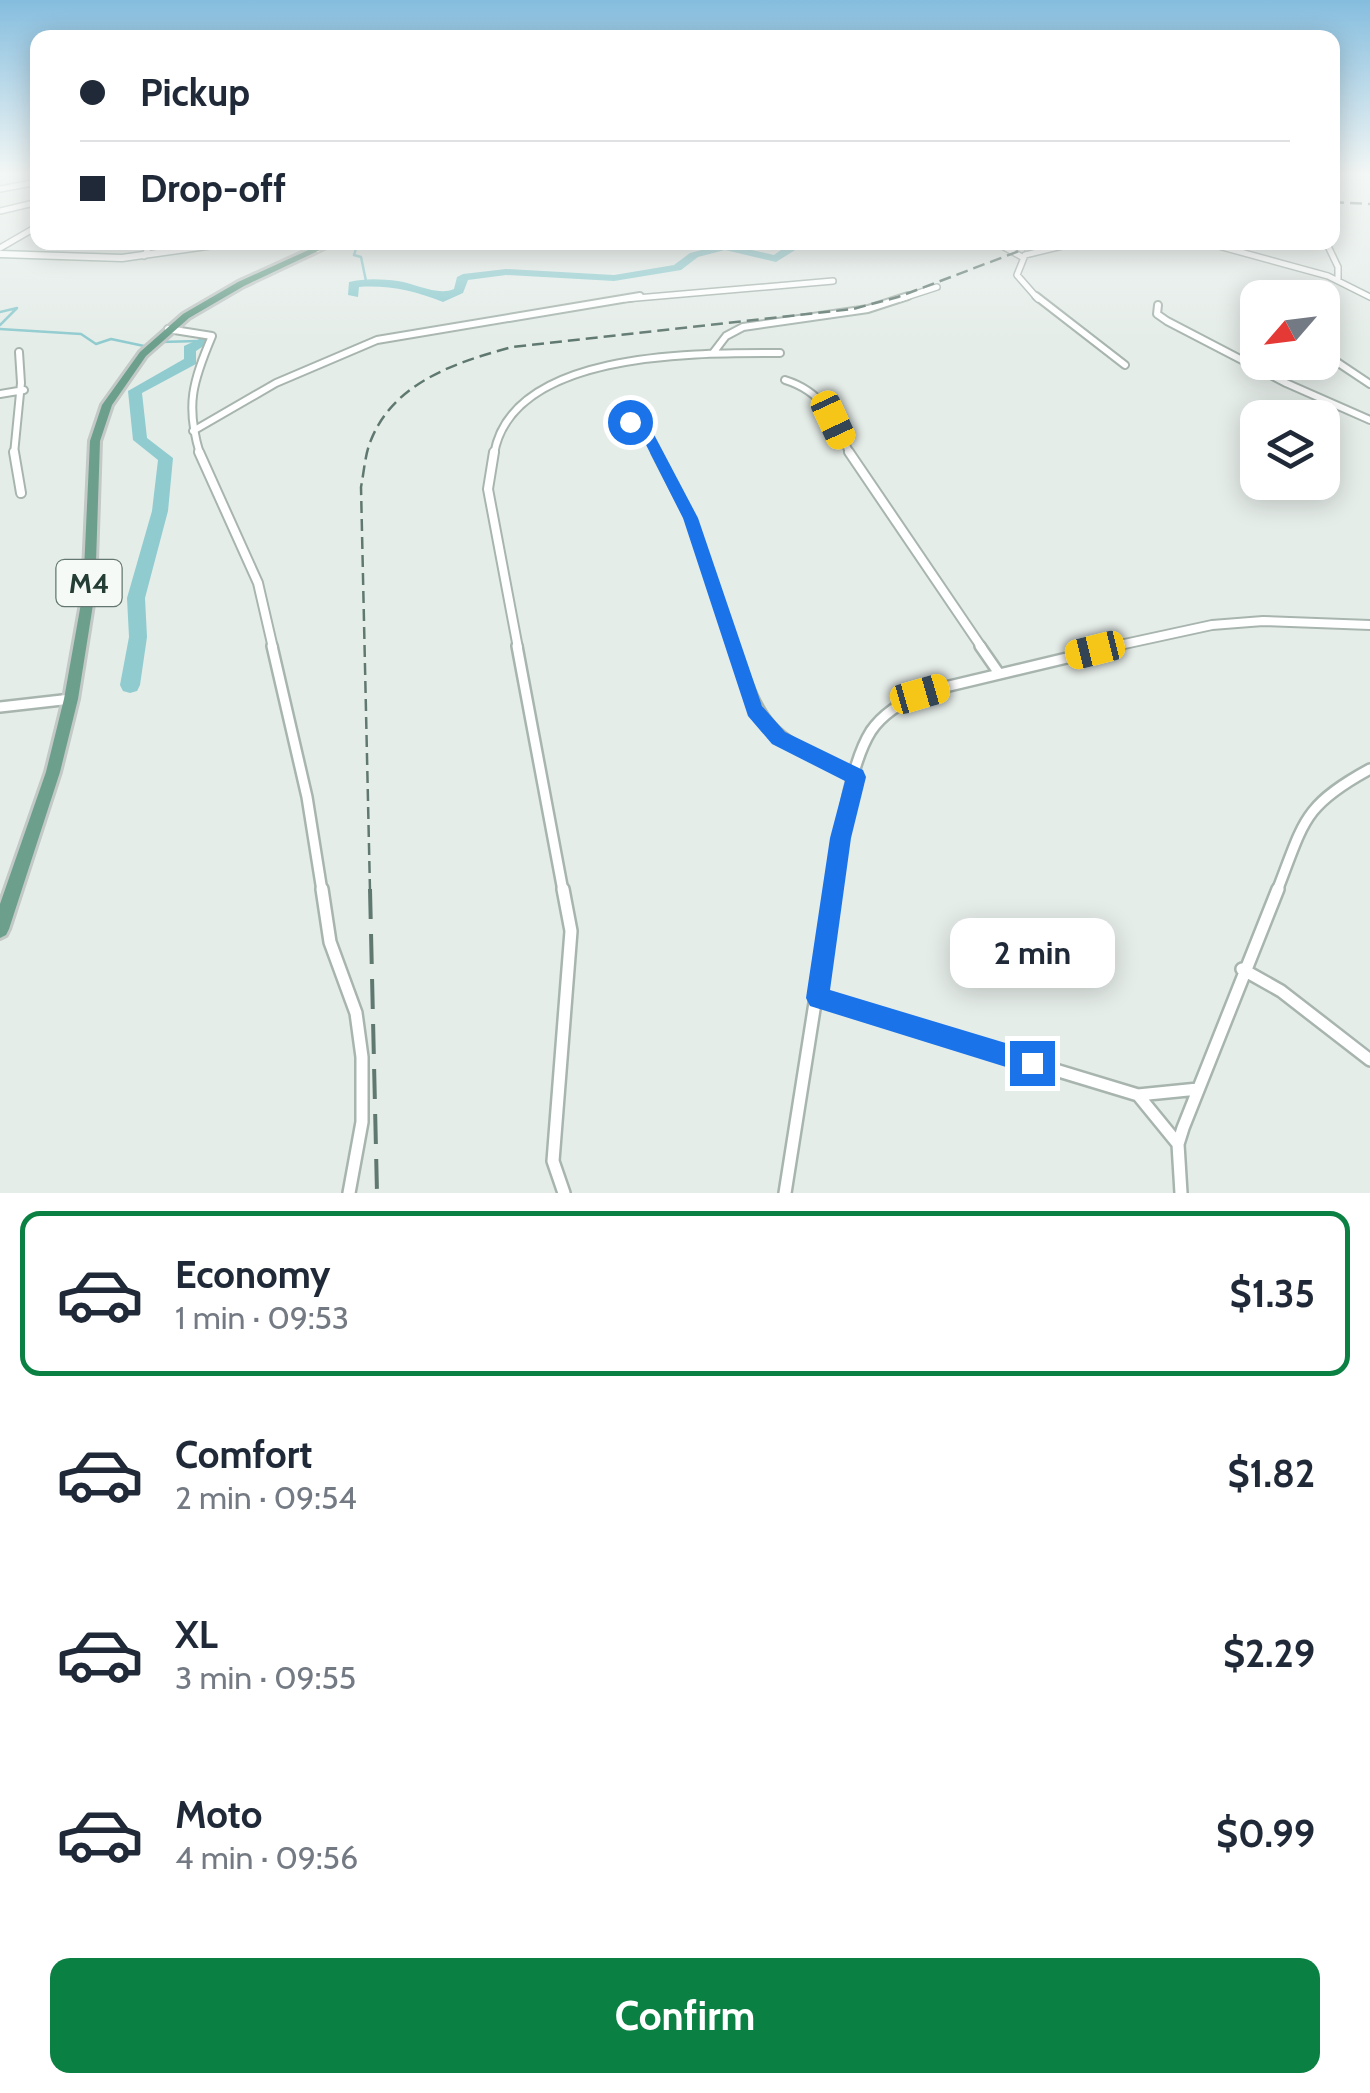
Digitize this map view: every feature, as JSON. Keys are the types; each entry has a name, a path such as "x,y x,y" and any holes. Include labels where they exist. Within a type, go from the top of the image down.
{"main road":[{"name":"M4","path":"0,929 39,819 71,699 89,592 99,424 131,367 168,329 220,295 317,250"}],"street":[{"path":"0,251 30,231"},
{"path":"144,256 147,250"},
{"path":"0,251 144,256 183,250"},
{"path":"1009,250 1022,257 1048,250"},
{"path":"1232,250 1338,280 1340,273 1330,250"},
{"path":"1022,257 1017,274 1042,303 1125,365"},
{"path":"193,431 276,383 338,354 391,337 647,295 833,281"},
{"path":"1340,281 1370,297"},
{"path":"713,353 726,336 743,327 868,309 937,287"},
{"path":"1158,305 1157,314 1166,322 1370,420"},
{"path":"168,329 212,336 191,386 193,431 202,462 258,583 308,797 330,942 356,1014 362,1057 362,1122 349,1193"},
{"path":"18,352 24,390 14,431 21,494"},
{"path":"564,1193 553,1161 571,931 488,490 487,456 502,425 521,402 546,387 622,363 713,353 780,353"},
{"path":"1340,364 1370,384"},
{"path":"785,380 802,385 830,407 852,460 998,672"},
{"path":"0,394 24,390"},
{"path":"630,422 644,428 690,518 755,710 779,738 856,777"},
{"path":"786,1193 840,838 871,732 893,708 920,694 998,672 1231,622 1370,625"},
{"path":"0,707 71,699"},
{"path":"1181,1193 1178,1144 1242,969 1310,809 1326,792 1370,769"},
{"path":"1242,969 1281,991 1370,1060"},
{"path":"818,998 1138,1095 1198,1089"},
{"path":"1138,1095 1178,1144"}],"waterway":[{"path":"356,250 354,255 361,257 366,281"},
{"path":"354,295 353,284 373,282 412,287 443,298 459,291 463,277 506,272 614,278 677,268 694,255 713,250"},
{"path":"738,250 776,259 789,250"},
{"path":"0,312 17,308 0,325"},
{"path":"0,329 81,334 96,344 111,339 144,346"},
{"path":"130,685 138,637 136,598 160,511 166,458 140,440 135,391 191,361 189,349 208,339"},
{"path":"160,342 199,341"}],"railway":[{"path":"370,891 361,487 371,440 395,403 429,377 512,347 853,309 898,297 1022,250"},
{"path":"370,889 377,1193"}],"route":[{"path":"630,422 644,428 690,518 755,710 779,738 856,777 840,838 818,998 1032,1063"}]}
